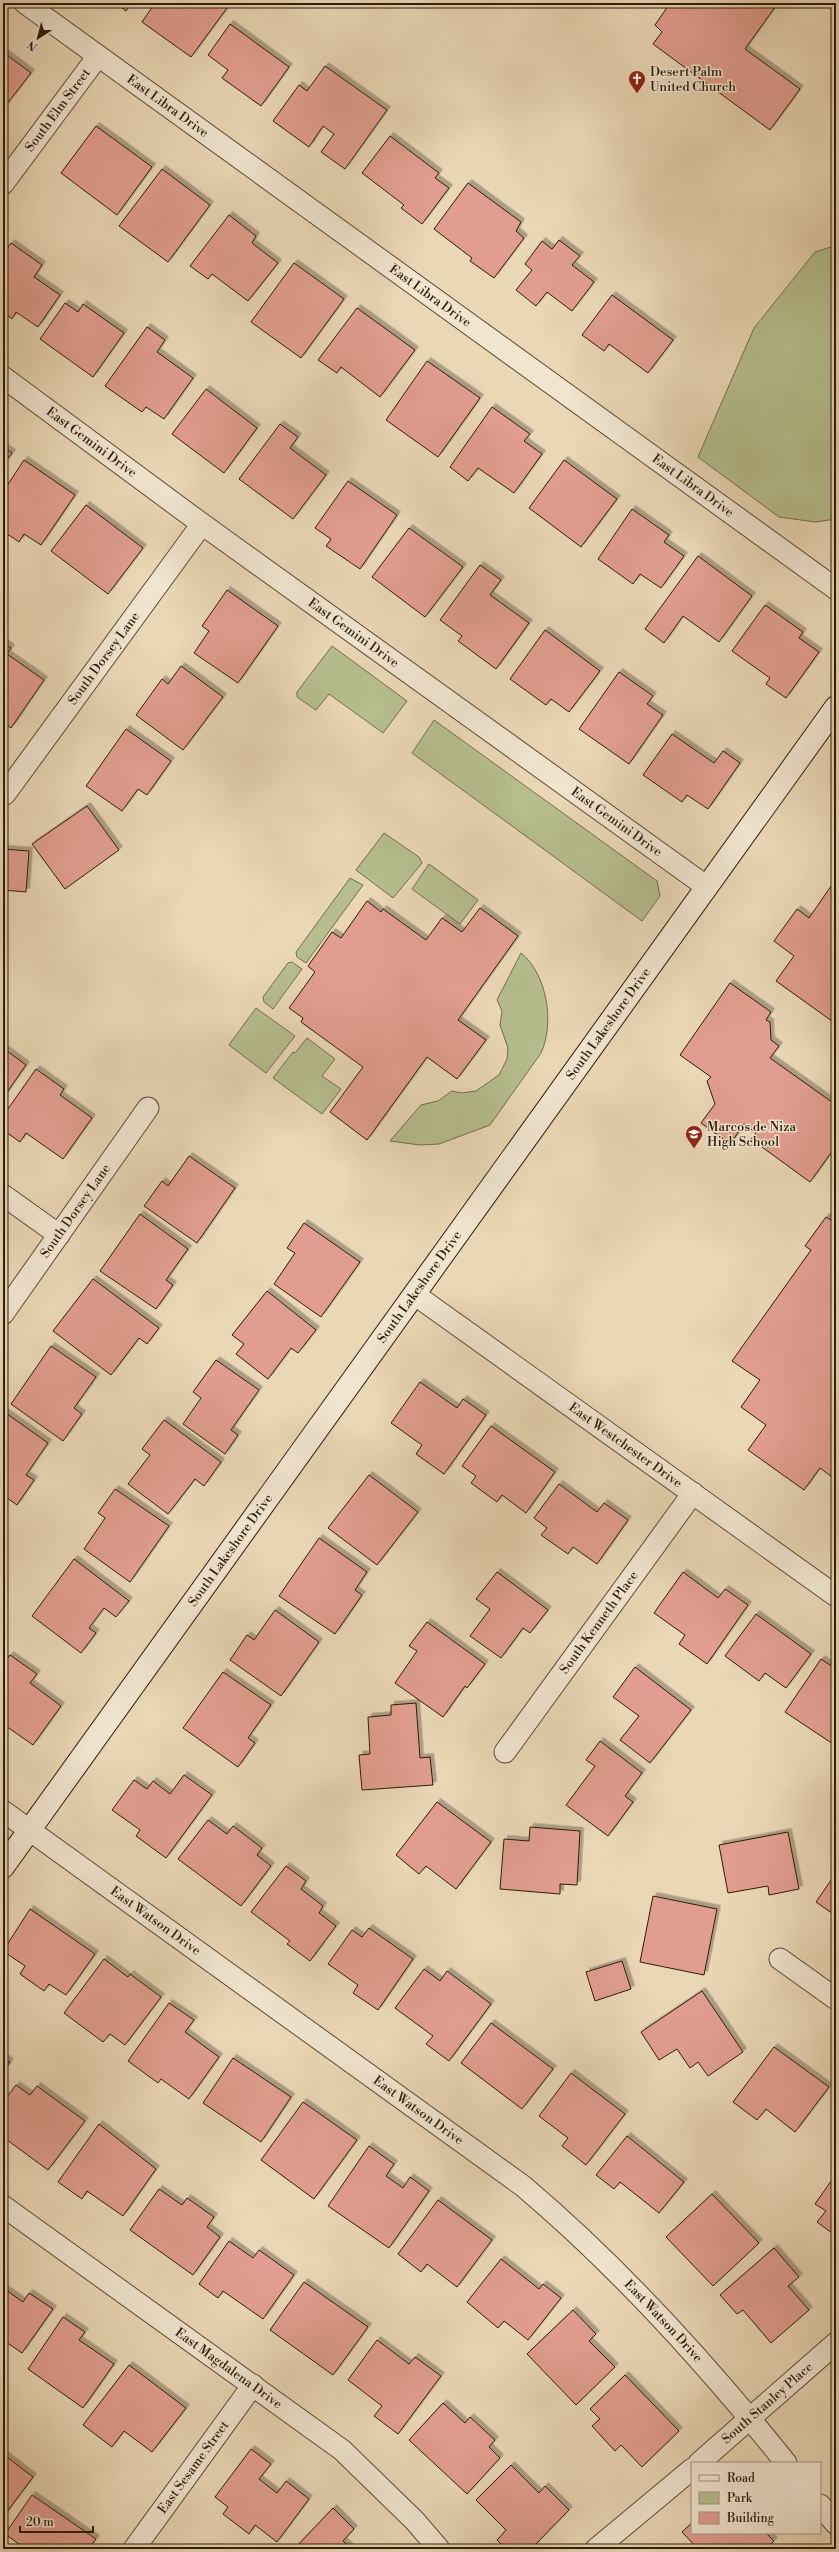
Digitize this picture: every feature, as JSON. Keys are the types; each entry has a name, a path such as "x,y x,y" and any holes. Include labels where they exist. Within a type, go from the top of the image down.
{"street":[{"name":"East Libra Drive","path":"25,3 836,589"},
{"name":"South Elm Street","path":"3,184 98,56"},
{"name":"East Gemini Drive","path":"3,377 202,524 707,887"},
{"name":"South Dorsey Lane","path":"4,793 202,524"},
{"name":"South Lakeshore Drive","path":"3,1867 836,707"},
{"name":"South Dorsey Lane","path":"3,1314 148,1108"},
{"path":"3,1195 59,1235"},
{"name":"East Westchester Drive","path":"414,1294 836,1596"},
{"name":"South Kenneth Place","path":"505,1752 693,1493"},
{"name":"East Watson Drive","path":"3,1811 523,2186 578,2233 639,2294 751,2419 785,2462"},
{"path":"780,1959 836,1999"},
{"name":"East Magdalena Drive","path":"3,2206 342,2450 416,2521 439,2549"},
{"name":"South Stanley Place","path":"700,2462 836,2343"},
{"name":"East Sesame Street","path":"134,2549 253,2385"},
{"path":"596,2549 691,2470"},
{"path":"821,2507 836,2524"}],"green space":[{"path":"834,246 836,248 836,519 815,522 779,517 698,457 754,328 815,252"},
{"path":"332,646 407,701 383,733 329,694 316,710 297,697 297,692"},
{"path":"434,720 657,881 660,896 642,921 412,753"},
{"path":"384,833 419,857 422,863 393,898 356,870"},
{"path":"429,864 478,900 460,924 412,889"},
{"path":"350,878 363,885 306,963 297,957 296,952"},
{"path":"521,953 530,962 537,973 546,1000 548,1014 547,1028 541,1053 490,1125 439,1144 420,1145 390,1141 421,1105 438,1101 452,1091 461,1093 476,1091 499,1075 507,1059 508,1048 500,1025 502,1011 497,1000"},
{"path":"292,962 302,969 273,1009 264,1002 263,997 288,963"},
{"path":"256,1008 295,1036 266,1073 229,1045"},
{"path":"307,1038 335,1059 322,1076 341,1089 322,1114 273,1078 293,1052 295,1053"}],"building":[{"path":"115,3 132,3 126,11"},
{"path":"155,3 220,3 227,8 191,57 142,22"},
{"name":"Desert Palm United Church","path":"665,3 778,3 745,49 800,89 770,130 653,44 662,32 655,25 666,9"},
{"path":"230,24 289,67 261,106 222,78 228,70 208,55"},
{"path":"3,52 31,73 3,109"},
{"path":"325,66 387,110 345,169 321,152 334,134 323,126 309,147 273,121 299,85 307,91"},
{"path":"96,126 152,167 117,215 61,173"},
{"path":"390,136 439,173 435,178 449,188 422,224 401,208 404,205 362,173"},
{"path":"162,169 210,205 168,262 119,226"},
{"path":"468,183 521,222 516,231 524,238 494,278 470,261 472,258 434,229"},
{"path":"229,215 256,236 252,243 278,263 248,301 212,274 208,279 190,266"},
{"path":"559,240 580,256 572,265 594,282 572,311 547,292 536,306 516,290 532,270 525,264 542,241 552,249"},
{"path":"11,243 42,265 34,277 60,295 38,327 16,312 12,319 3,312 3,254"},
{"path":"294,263 344,299 301,358 251,322"},
{"path":"612,295 673,340 648,373 609,344 604,351 582,335"},
{"path":"65,303 78,312 83,304 124,333 93,377 40,339"},
{"path":"357,308 415,350 380,397 341,367 337,373 318,360"},
{"path":"147,327 165,340 157,352 193,378 164,419 146,407 142,412 105,386"},
{"path":"427,361 480,398 438,457 386,420"},
{"path":"206,389 257,428 224,473 172,434"},
{"path":"492,407 530,434 524,441 542,454 514,493 478,468 468,481 450,467"},
{"path":"280,424 298,437 290,448 326,475 293,519 239,479"},
{"path":"3,447 12,453 3,465"},
{"path":"24,460 75,495 41,545 24,534 19,542 3,531 3,492"},
{"path":"564,460 617,499 581,547 529,508"},
{"path":"348,481 397,515 360,569 326,546 331,539 315,528"},
{"path":"86,505 143,548 108,594 51,551"},
{"path":"632,509 669,535 664,542 684,556 661,588 640,574 633,584 598,559"},
{"path":"409,528 463,567 425,617 372,577"},
{"path":"698,556 752,596 719,642 683,616 664,643 645,629"},
{"path":"480,565 501,580 490,595 529,623 496,669 458,641 462,636 440,620"},
{"path":"227,590 278,626 238,683 194,653 209,631 202,626"},
{"path":"765,605 803,632 799,638 819,652 786,698 766,684 770,678 732,651"},
{"path":"545,630 600,671 569,712 551,699 546,705 510,679"},
{"path":"3,642 11,648 7,654 44,680 11,728 3,722"},
{"path":"181,666 223,697 183,750 136,715 162,679 168,684"},
{"path":"619,672 653,696 647,704 663,715 629,764 579,729"},
{"path":"126,729 171,761 147,795 138,789 122,811 86,786"},
{"path":"672,734 714,763 723,751 740,763 708,809 687,795 682,802 643,775"},
{"path":"87,806 119,850 65,889 32,844"},
{"path":"3,849 29,851 26,892 3,890"},
{"path":"836,879 836,1024 776,981 794,956 774,941 797,909 809,918"},
{"path":"367,901 381,912 383,909 426,940 442,918 462,932 480,908 518,936 458,1020 486,1040 457,1079 427,1057 367,1140 330,1112 363,1067 301,1022 303,1018 289,1008 315,972 308,966 332,932 341,938"},
{"path":"730,983 771,1012 766,1020 770,1022 771,1040 779,1046 770,1058 836,1105 836,1146 810,1182 751,1139 756,1133 744,1124 730,1144 701,1123 715,1104 707,1081 711,1077 680,1055"},
{"path":"3,1048 26,1065 3,1098"},
{"path":"36,1069 64,1089 60,1095 92,1118 63,1159 26,1133 20,1142 3,1130 3,1116"},
{"path":"189,1156 235,1188 197,1243 144,1206 162,1181 168,1186"},
{"path":"836,1213 836,1480 820,1468 804,1490 748,1450 766,1425 741,1407 760,1380 732,1361 811,1250 805,1246 826,1217 831,1220"},
{"path":"140,1214 188,1249 166,1280 173,1285 156,1309 100,1271"},
{"path":"304,1223 360,1262 321,1317 274,1284 295,1253 287,1248"},
{"path":"93,1279 159,1328 147,1344 139,1338 111,1375 53,1331"},
{"path":"267,1291 316,1330 298,1353 291,1348 268,1379 236,1354 244,1344 232,1335"},
{"path":"51,1346 96,1377 74,1408 82,1414 63,1441 11,1404"},
{"path":"216,1360 259,1390 231,1430 238,1435 225,1454 183,1424 201,1398 193,1392"},
{"path":"420,1382 457,1408 463,1399 486,1415 444,1474 416,1454 422,1445 391,1423"},
{"path":"3,1411 48,1443 26,1475 34,1480 17,1505 3,1495"},
{"path":"164,1420 221,1462 204,1486 195,1479 168,1514 128,1484 150,1455 142,1449"},
{"path":"491,1426 555,1472 526,1513 502,1495 497,1502 471,1483 476,1476 462,1466"},
{"path":"369,1475 418,1512 377,1565 328,1528"},
{"path":"559,1484 597,1512 604,1503 628,1520 597,1564 573,1547 568,1554 541,1535 547,1528 534,1518"},
{"path":"115,1489 169,1526 130,1582 84,1549 105,1518 98,1513"},
{"path":"319,1538 367,1572 355,1590 362,1595 335,1634 279,1596"},
{"path":"74,1559 129,1601 116,1617 104,1608 89,1628 96,1633 81,1653 32,1616"},
{"path":"497,1572 548,1610 530,1633 523,1628 501,1658 470,1636 490,1609 476,1599"},
{"path":"683,1572 718,1598 725,1589 748,1605 707,1664 679,1644 685,1635 654,1613"},
{"path":"275,1610 319,1642 281,1696 230,1660 247,1635 254,1640"},
{"path":"756,1614 811,1654 786,1688 765,1673 759,1681 725,1656"},
{"path":"427,1622 485,1664 467,1688 465,1686 443,1717 395,1683 417,1651 409,1646"},
{"path":"10,1655 37,1674 30,1683 61,1706 33,1745 3,1724 3,1664"},
{"path":"821,1659 836,1669 836,1746 785,1712"},
{"path":"635,1667 691,1710 650,1763 620,1740 639,1716 613,1697"},
{"path":"223,1672 271,1705 248,1738 255,1743 238,1767 183,1728"},
{"path":"416,1703 420,1758 430,1757 433,1785 362,1790 359,1755 370,1754 368,1717 391,1715 391,1705"},
{"path":"600,1741 642,1773 625,1796 633,1802 608,1836 566,1805 595,1766 586,1760"},
{"path":"184,1775 212,1795 166,1858 136,1836 140,1830 112,1810 134,1780 147,1789 153,1781 170,1794"},
{"path":"437,1802 491,1842 456,1889 426,1866 419,1874 396,1855"},
{"path":"208,1820 227,1834 233,1826 262,1848 257,1855 271,1866 241,1906 178,1859"},
{"path":"530,1827 580,1831 577,1885 560,1884 560,1894 500,1889 504,1839 529,1841"},
{"path":"788,1832 799,1889 769,1895 768,1886 728,1893 719,1845"},
{"path":"286,1866 306,1881 301,1889 323,1906 319,1913 336,1926 310,1961 287,1944 290,1941 251,1912"},
{"path":"836,1873 836,1916 816,1902"},
{"path":"653,1896 717,1909 704,1975 640,1962"},
{"path":"30,1909 95,1954 66,1995 49,1984 44,1991 20,1974 25,1966 3,1951"},
{"path":"369,1928 413,1959 378,2010 353,1993 358,1985 328,1964 352,1930 362,1937"},
{"path":"104,1959 128,1977 130,1974 161,1997 125,2045 110,2034 103,2042 64,2013"},
{"path":"622,1961 631,1989 595,2001 586,1972"},
{"path":"424,1969 440,1981 447,1971 491,2004 449,2061 426,2044 433,2036 395,2008"},
{"path":"702,1991 743,2052 708,2076 698,2062 690,2068 677,2049 659,2060 641,2032"},
{"path":"169,2003 194,2020 185,2032 219,2057 189,2099 161,2079 158,2083 128,2061"},
{"path":"491,2023 553,2069 522,2109 461,2063"},
{"path":"774,2047 829,2087 795,2132 766,2109 757,2120 733,2102"},
{"path":"3,2057 10,2062 3,2072"},
{"path":"233,2058 291,2097 261,2142 203,2103"},
{"path":"571,2073 625,2114 586,2165 562,2146 568,2138 539,2116"},
{"path":"16,2085 30,2095 37,2086 85,2121 48,2170 3,2137 3,2102"},
{"path":"303,2102 357,2140 314,2199 261,2160"},
{"path":"99,2124 156,2169 123,2216 87,2191 82,2199 58,2182"},
{"path":"627,2136 684,2182 659,2213 620,2182 614,2189 596,2175"},
{"path":"369,2146 394,2164 386,2176 403,2188 410,2177 429,2191 389,2248 328,2206"},
{"path":"836,2174 836,2236 817,2222 826,2211 815,2204"},
{"path":"159,2189 182,2205 187,2198 214,2217 207,2227 220,2237 193,2275 130,2230"},
{"path":"712,2194 759,2243 713,2286 666,2237"},
{"path":"438,2200 492,2240 457,2287 427,2264 421,2272 398,2254"},
{"path":"229,2241 253,2258 259,2250 294,2275 263,2319 223,2291 218,2298 199,2284"},
{"path":"774,2248 799,2277 788,2286 809,2310 771,2343 743,2310 737,2314 720,2295"},
{"path":"501,2259 539,2289 543,2284 561,2298 528,2340 504,2321 498,2328 467,2302"},
{"path":"304,2282 368,2327 333,2375 270,2330"},
{"path":"3,2288 23,2302 29,2293 53,2309 22,2353 3,2340"},
{"path":"573,2310 596,2334 589,2341 615,2367 576,2405 527,2354"},
{"path":"63,2317 85,2332 79,2340 114,2364 83,2408 28,2369"},
{"path":"377,2340 409,2364 415,2357 441,2376 398,2434 374,2416 382,2406 348,2380"},
{"path":"129,2365 186,2408 152,2452 124,2431 112,2447 83,2425"},
{"path":"625,2375 679,2431 642,2467 621,2445 615,2451 592,2426 600,2419 590,2409"},
{"path":"443,2403 465,2423 470,2417 495,2440 489,2447 500,2458 467,2494 409,2440"},
{"path":"251,2449 271,2464 259,2479 277,2493 286,2481 309,2499 277,2542 255,2525 249,2534 223,2514 228,2507 215,2497"},
{"path":"3,2454 33,2477 3,2517"},
{"path":"511,2465 539,2493 545,2486 569,2510 531,2549 506,2549 497,2540 506,2530 476,2500"},
{"path":"32,2495 96,2539 88,2549 26,2549 5,2534"},
{"path":"333,2508 354,2529 343,2541 352,2549 294,2549"},
{"path":"691,2524 691,2534 767,2534 774,2541 766,2549 698,2549 682,2532"}],"place":[{"name":"Desert Palm United Church","path":"637,94"},
{"name":"Marcos de Niza High School","path":"694,1149"}]}
